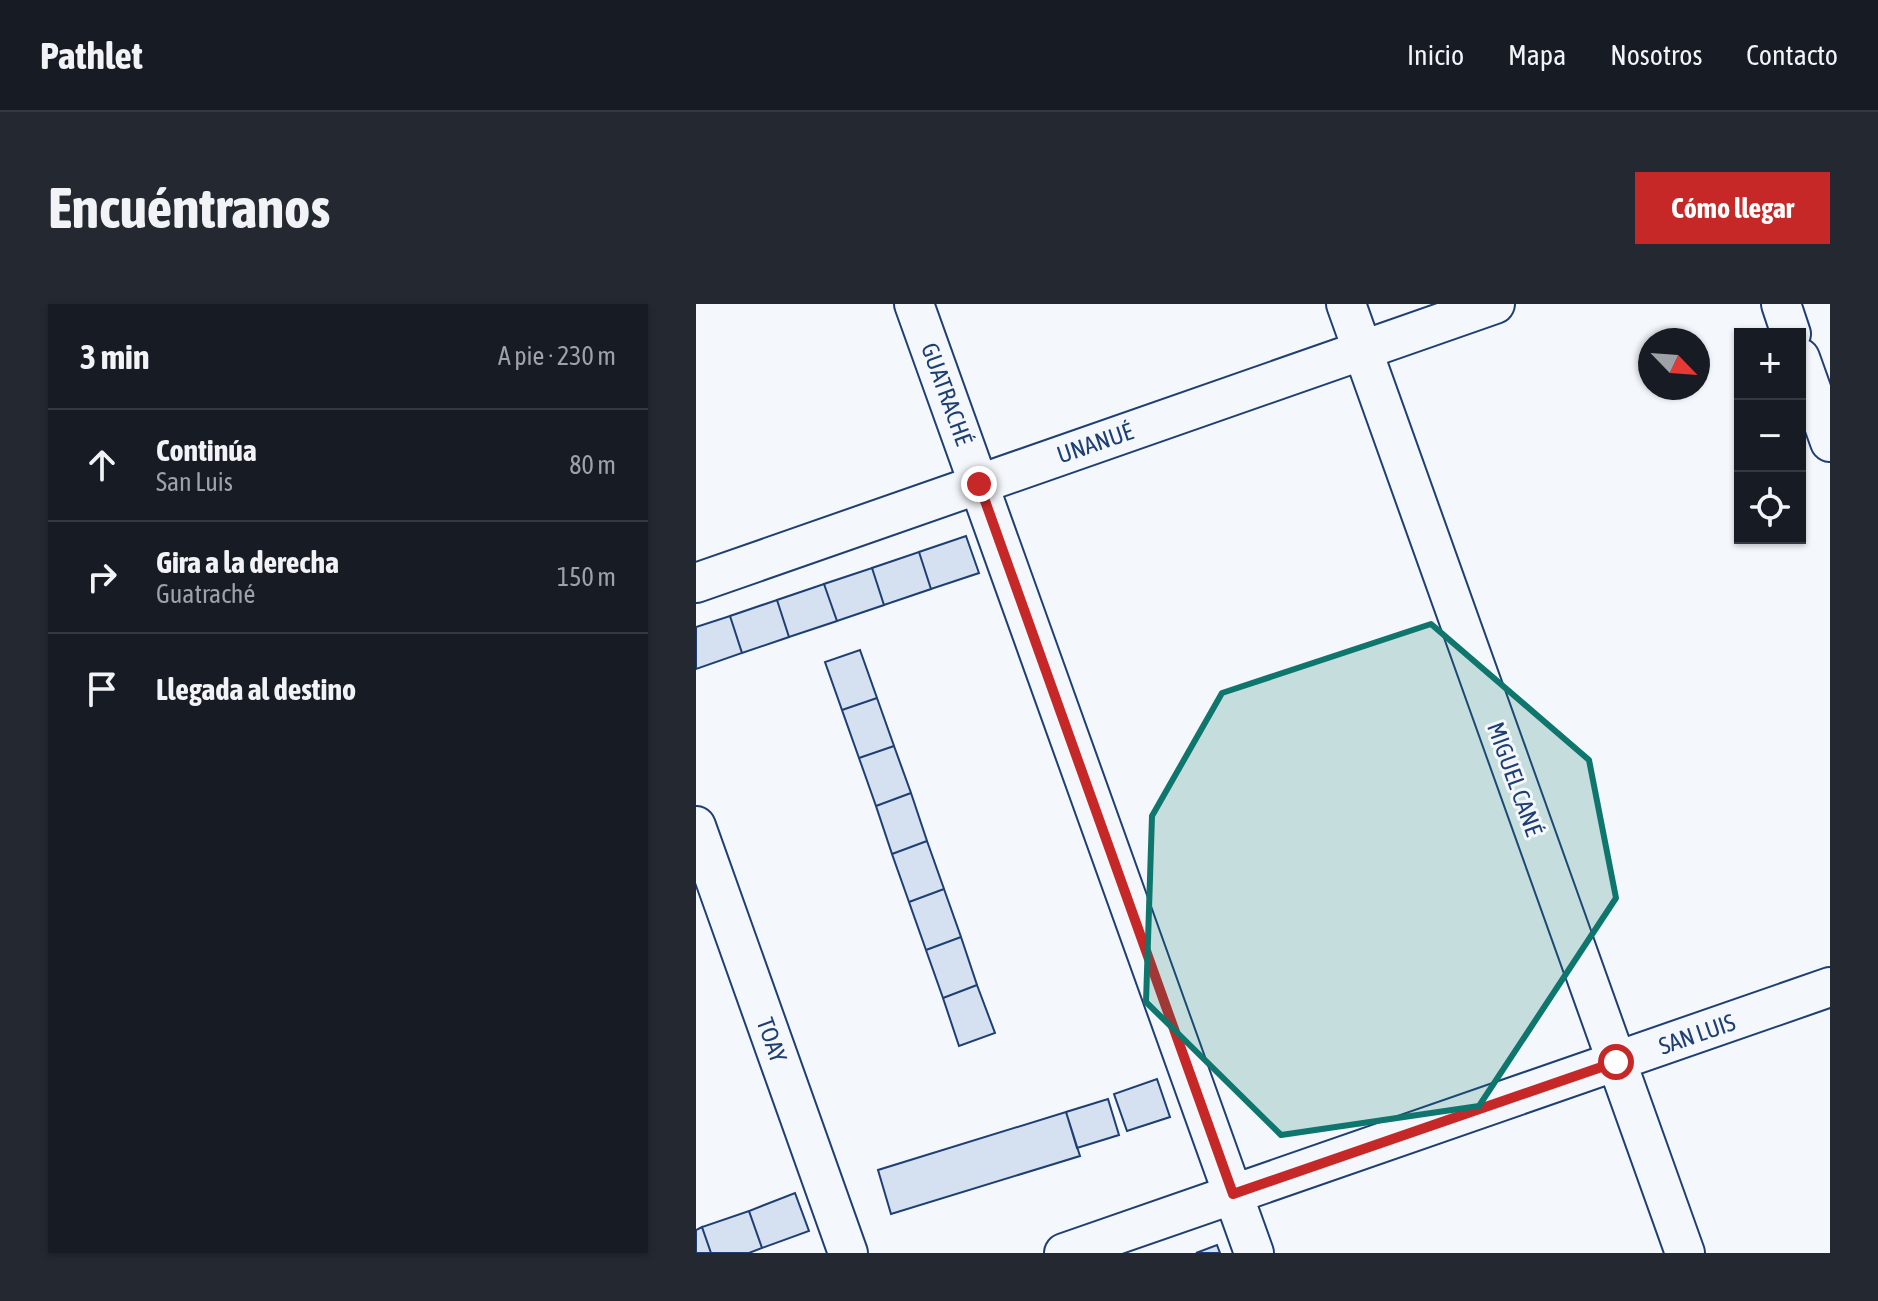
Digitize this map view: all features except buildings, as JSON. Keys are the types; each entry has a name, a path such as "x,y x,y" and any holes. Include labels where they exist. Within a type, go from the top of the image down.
{"street":[{"name":"GUATRACHÉ","path":"914,304 1254,1253"},
{"name":"MIGUEL CANÉ","path":"1346,304 1685,1253"},
{"name":"UNANUÉ","path":"696,583 1495,304"},
{"path":"1781,304 1789,328"},
{"path":"1806,375 1830,442"},
{"name":"TOAY","path":"696,826 848,1253"},
{"name":"SAN LUIS","path":"1064,1253 1830,987"}],"highlighted area":[{"path":"1431,624 1589,760 1616,898 1479,1106 1281,1135 1146,1002 1152,816 1222,693"}],"route":[{"path":"979,484 1233,1194 1616,1062"}]}
